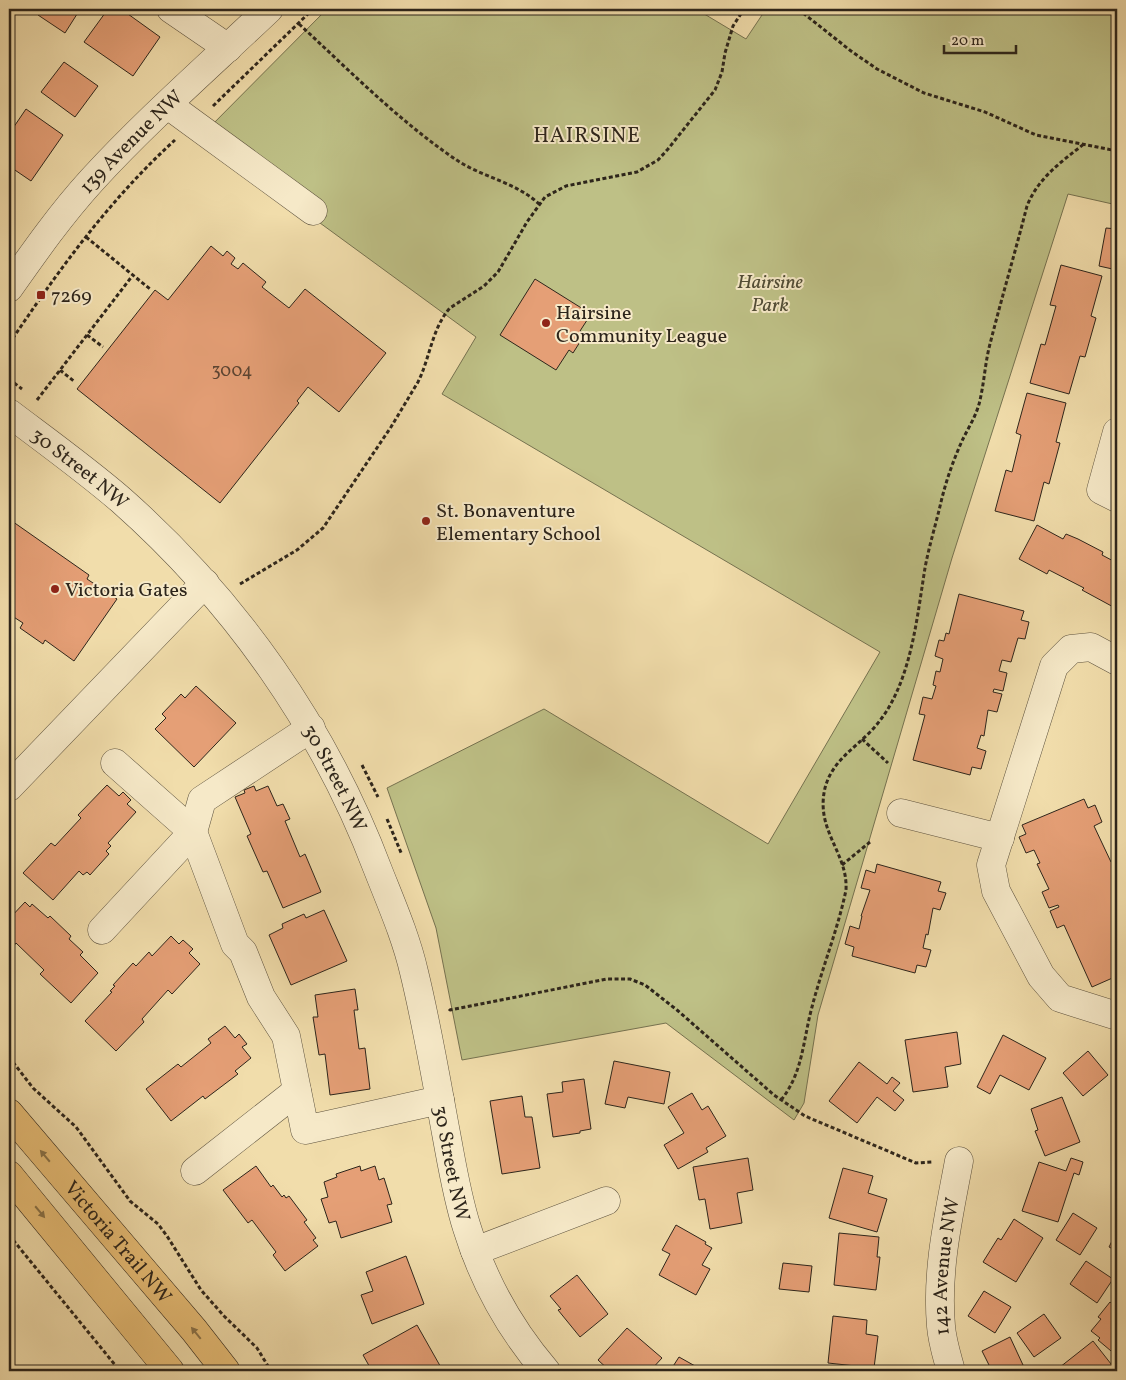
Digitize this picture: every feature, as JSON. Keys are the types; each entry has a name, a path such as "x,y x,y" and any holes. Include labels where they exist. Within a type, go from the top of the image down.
{"main road":[{"name":"Victoria Trail NW","path":"9,1112 194,1330 226,1371"},
{"name":"Victoria Trail NW","path":"9,1175 170,1371"}],"street":[{"path":"171,9 228,48"},
{"name":"139 Avenue NW","path":"9,288 62,215 91,181 269,9"},
{"path":"168,105 314,211"},
{"name":"30 Street NW","path":"9,413 122,501 205,583 231,614 282,683 311,728 337,775 366,839 413,968 458,1199 475,1251 490,1286 510,1322 546,1371"},
{"path":"1117,432 1101,490 1117,498"},
{"path":"9,785 205,583"},
{"path":"1117,661 1091,647 1071,649 1054,666 991,865 996,891 1041,976 1060,998 1117,1016"},
{"path":"102,930 193,832 202,800 311,728"},
{"path":"115,763 193,832 235,944 243,952 260,997 286,1036 305,1130 440,1100"},
{"path":"901,812 1000,838"},
{"path":"195,1171 297,1091"},
{"name":"142 Avenue NW","path":"951,1371 941,1328 941,1270 959,1161"},
{"path":"475,1251 606,1201"}],"path":[{"path":"9,344 54,277 120,195 151,162 194,124 313,9"},
{"path":"240,584 280,562 305,545 331,518 418,382 436,332 446,313 484,286 498,272 545,197 566,186 637,172 658,160 674,142 715,90 722,72 725,53 733,26 744,9"},
{"path":"798,9 877,69 924,93 985,112 1027,132 1117,151"},
{"path":"299,24 380,99 454,158 521,191 539,204"},
{"path":"781,1100 799,1069 812,1008 844,900 846,878 824,818 823,803 826,787 839,760 886,714 896,695 910,658 926,565 946,481 980,400 989,350 1027,206 1031,195 1042,180 1084,144"},
{"path":"86,237 150,290"},
{"path":"37,400 133,276"},
{"path":"87,335 103,347"},
{"path":"60,370 75,382"},
{"path":"862,739 888,763"},
{"path":"842,865 870,842"},
{"path":"450,1010 607,979 638,981 657,994 781,1100 805,1116 820,1124 916,1163 959,1161"},
{"path":"9,1057 33,1088 76,1127 130,1201 158,1224 201,1290 224,1316 257,1348 271,1371"},
{"path":"9,1234 120,1371"}],"green space":[{"name":"Hairsine Park","path":"327,9 696,9 746,39 766,9 1117,9 1117,205 1068,194 952,558 818,1015 804,1103 794,1120 666,1023 462,1060 436,928 387,788 544,709 768,844 880,652 442,394 476,337 201,136"}],"building":[{"path":"42,9 76,9 79,11 65,33 38,15"},
{"path":"108,9 121,9 160,37 133,76 84,42"},
{"path":"64,62 98,86 75,117 41,92"},
{"path":"26,109 63,135 31,181 9,166 9,134"},
{"path":"1106,228 1117,229 1117,270 1099,266"},
{"path":"211,246 223,256 227,251 235,258 231,264 238,269 243,263 266,282 262,287 289,308 305,289 386,353 339,412 308,387 297,401 299,403 220,503 77,389 155,290 168,300"},
{"path":"1061,265 1102,276 1091,316 1096,318 1085,357 1080,356 1069,394 1030,383 1041,344 1045,345 1056,306 1050,305"},
{"name":"Hairsine Community League","path":"535,279 591,314 580,331 585,334 573,353 569,350 556,370 500,335"},
{"path":"1027,393 1066,403 1056,442 1060,443 1049,484 1044,482 1034,521 995,511 1006,470 1012,472 1021,435 1016,433"},
{"name":"Victoria Gates","path":"9,519 89,575 87,579 117,599 74,661 45,640 43,644 20,628 23,623 9,614"},
{"path":"1037,525 1063,539 1066,534 1078,539 1103,552 1102,555 1117,563 1117,609 1082,590 1084,588 1049,570 1047,574 1019,559"},
{"path":"959,594 1024,611 1021,620 1029,622 1025,639 1018,638 1011,662 1002,660 999,671 1007,673 1003,691 994,689 993,692 1002,694 997,712 988,710 984,736 981,735 977,748 986,751 981,769 972,767 970,775 913,760 925,715 919,714 923,697 932,699 936,686 933,685 936,671 940,672 943,659 935,656 939,640 944,641 946,633 949,634"},
{"path":"196,686 236,723 194,767 155,729 166,718 162,714 181,694 185,698"},
{"path":"107,785 119,796 123,792 131,800 127,804 136,812 108,843 111,846 106,851 109,854 90,875 87,872 83,875 79,871 53,900 23,873 51,843 55,846 81,818 78,815"},
{"path":"254,786 256,791 268,786 277,806 283,804 290,819 285,821 300,857 305,854 321,892 283,908 267,871 263,872 247,836 251,834 235,797 245,793 244,790"},
{"path":"1084,799 1088,808 1095,805 1102,822 1094,826 1111,862 1117,859 1117,976 1092,987 1064,925 1057,928 1050,911 1059,907 1058,905 1049,908 1042,892 1049,889 1037,864 1040,863 1034,850 1026,853 1019,837 1026,834 1022,825"},
{"path":"877,864 941,882 938,891 946,893 940,910 933,908 928,935 926,934 923,948 931,950 926,967 917,965 915,973 852,956 854,947 845,944 850,926 859,929 861,916 870,890 861,888 866,870 875,873"},
{"path":"25,902 30,907 32,904 48,918 50,916 71,936 69,939 83,952 80,955 98,973 71,1003 40,974 44,970 16,943 13,947 9,943 9,919"},
{"path":"324,910 347,961 291,985 269,935 283,928 282,924 304,914 306,918"},
{"path":"171,936 179,944 183,940 193,949 189,953 200,964 172,994 168,990 142,1019 144,1022 116,1051 85,1021 112,992 110,991 115,986 113,985 133,963 136,966 149,952 152,956"},
{"path":"355,989 358,1010 354,1010 359,1049 365,1048 370,1089 330,1095 325,1054 319,1055 313,1017 318,1017 315,995"},
{"path":"225,1026 235,1038 239,1034 247,1044 242,1047 251,1058 235,1071 238,1074 205,1099 203,1096 171,1121 146,1089 178,1064 181,1067 211,1043 208,1039"},
{"path":"957,1032 961,1064 945,1067 948,1087 913,1092 905,1040"},
{"path":"1003,1035 1046,1058 1029,1090 1000,1075 990,1094 977,1087"},
{"path":"1088,1051 1108,1075 1083,1096 1063,1073"},
{"path":"614,1061 670,1072 664,1104 628,1097 625,1108 605,1104"},
{"path":"859,1062 887,1084 892,1077 900,1083 893,1091 904,1100 895,1111 877,1097 857,1123 829,1101"},
{"path":"584,1079 591,1129 580,1131 580,1133 553,1137 547,1094 563,1092 562,1082"},
{"path":"692,1093 702,1110 708,1106 726,1136 706,1148 708,1152 678,1169 664,1145 684,1133 668,1107"},
{"path":"522,1096 525,1117 532,1117 540,1168 502,1174 490,1101"},
{"path":"1062,1097 1080,1142 1045,1156 1035,1131 1038,1130 1031,1109"},
{"path":"748,1158 753,1190 737,1193 742,1223 710,1229 705,1199 699,1200 693,1167"},
{"path":"1071,1158 1083,1162 1079,1175 1074,1173 1058,1222 1022,1211 1039,1162 1066,1171"},
{"path":"256,1166 271,1187 273,1185 282,1197 284,1195 286,1198 289,1196 307,1220 304,1222 316,1238 313,1240 318,1246 285,1271 273,1255 276,1252 252,1220 248,1223 223,1190"},
{"path":"360,1166 361,1171 375,1166 379,1180 384,1178 392,1204 387,1205 392,1222 341,1238 336,1221 329,1223 321,1199 328,1197 324,1182 337,1177 336,1174"},
{"path":"843,1168 873,1176 868,1193 887,1199 877,1232 829,1218"},
{"path":"1073,1213 1097,1228 1080,1255 1056,1240"},
{"path":"1014,1219 1043,1238 1016,1282 983,1262 998,1238 1001,1240"},
{"path":"676,1225 706,1242 705,1244 712,1248 702,1265 710,1269 696,1295 659,1275 670,1254 662,1250"},
{"path":"1117,1231 1117,1251 1109,1247"},
{"path":"839,1233 879,1237 877,1257 880,1257 876,1290 834,1285"},
{"path":"406,1256 424,1304 372,1324 361,1295 373,1291 366,1272"},
{"path":"1086,1261 1113,1279 1097,1303 1070,1284"},
{"path":"783,1263 812,1266 809,1292 779,1289"},
{"path":"577,1275 608,1314 580,1337 558,1310 561,1309 550,1296"},
{"path":"984,1291 1011,1307 995,1333 968,1316"},
{"path":"1110,1302 1117,1308 1117,1356 1098,1340 1100,1338 1091,1331 1101,1319 1098,1317"},
{"path":"1044,1314 1061,1338 1034,1357 1017,1333"},
{"path":"833,1316 867,1320 866,1334 878,1336 874,1368 828,1363"},
{"path":"417,1325 443,1371 372,1371 363,1355"},
{"path":"627,1328 662,1358 650,1371 610,1371 598,1360"},
{"path":"1010,1337 1023,1365 1009,1371 992,1371 982,1351"},
{"path":"1093,1341 1115,1369 1113,1371 1055,1371"},
{"path":"679,1357 704,1371 670,1371"}],"place":[{"name":"7269","path":"41,295"},
{"name":"Hairsine Community League","path":"546,323"},
{"name":"St. Bonaventure Elementary School","path":"426,521"},
{"name":"Victoria Gates","path":"55,589"}],"district":[{"name":"HAIRSINE","path":"587,135"}]}
